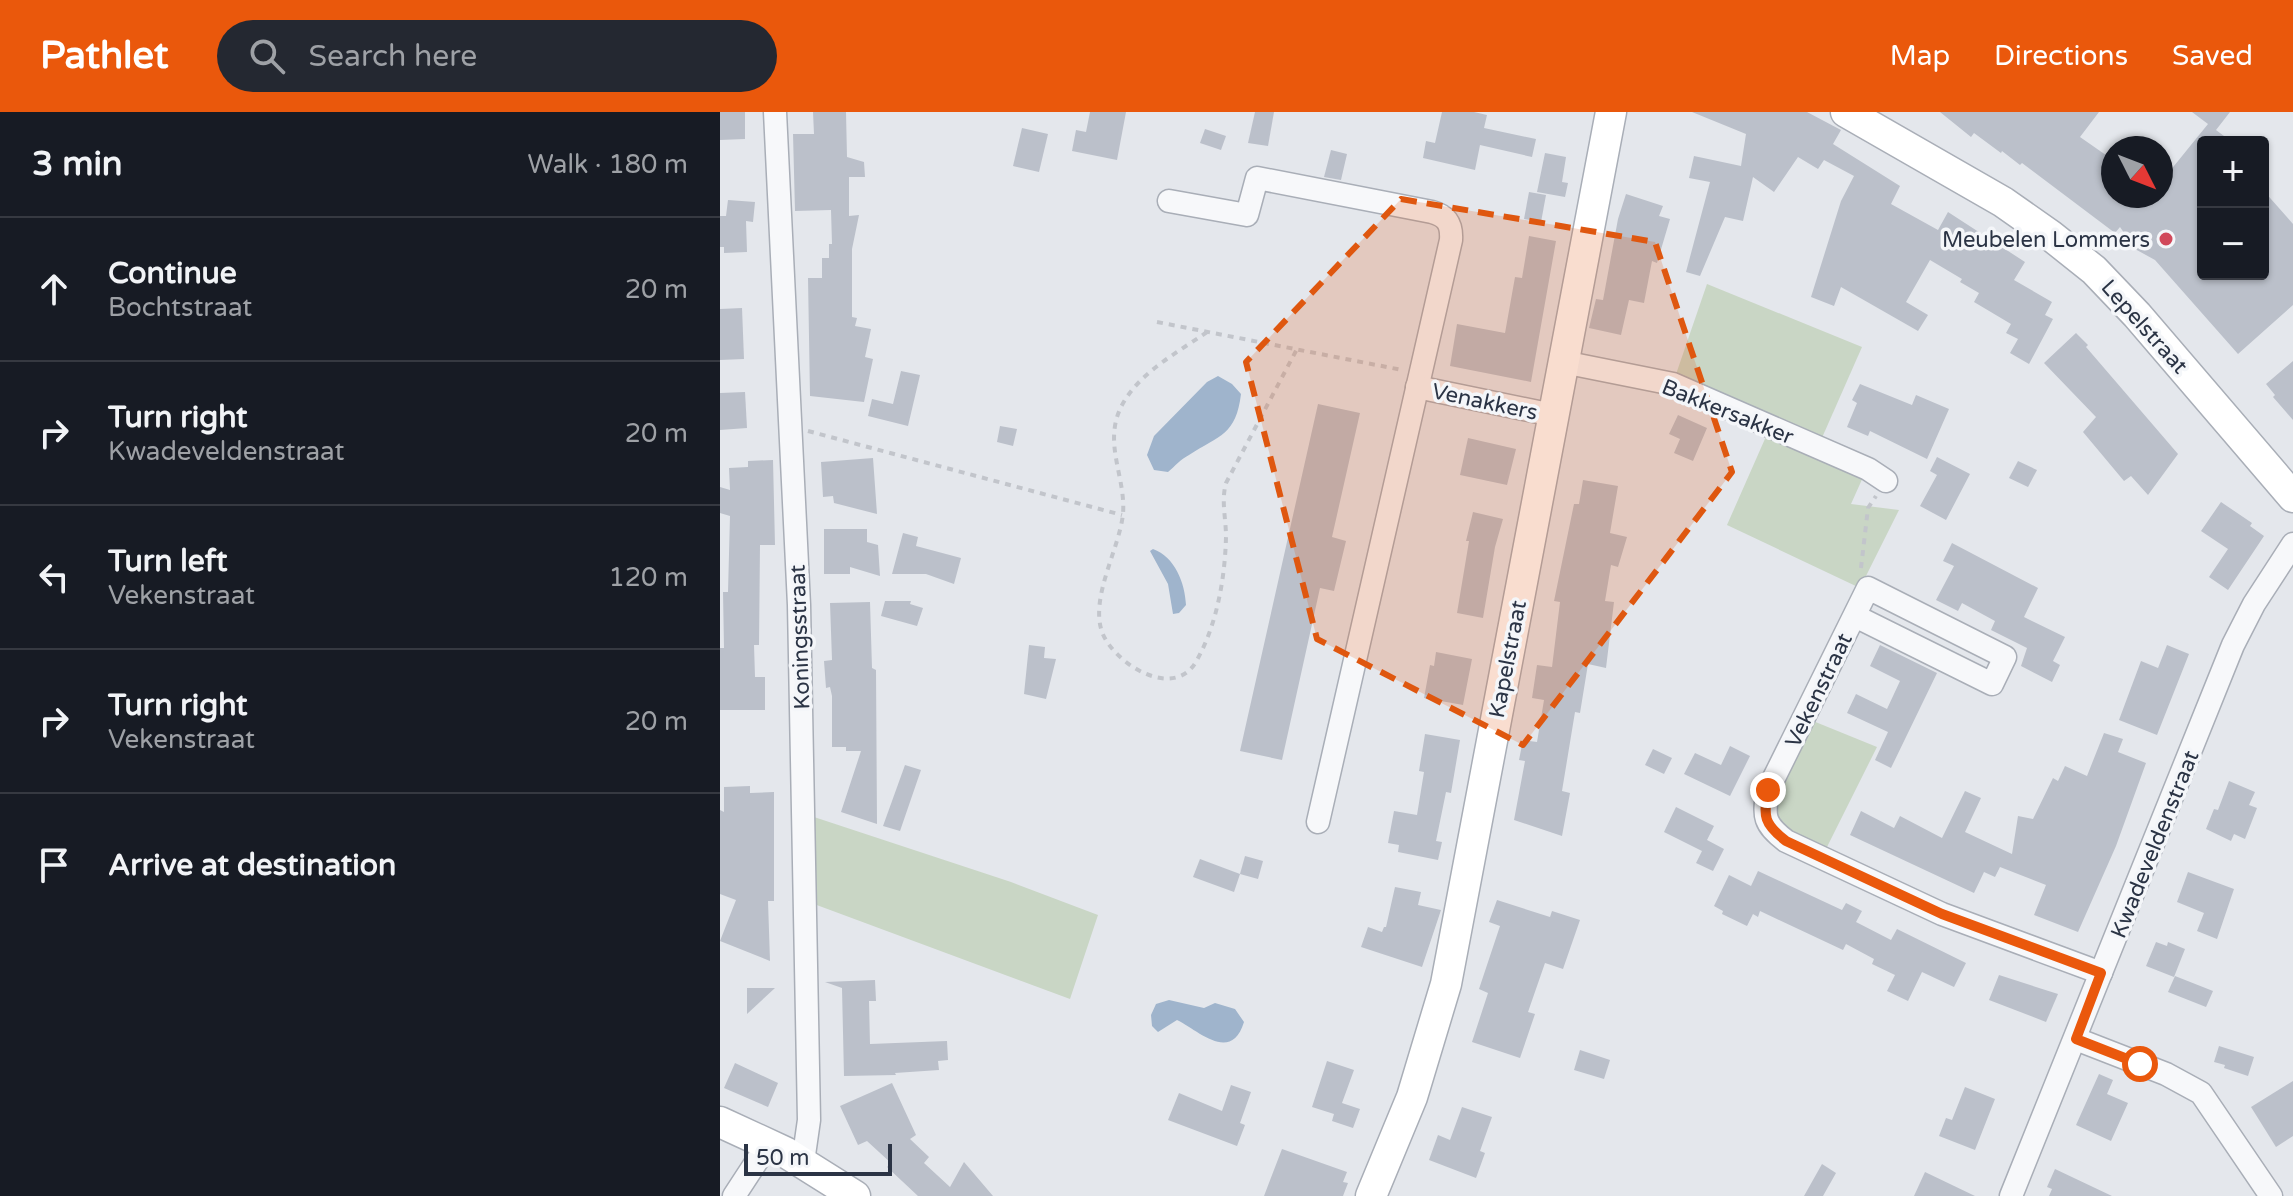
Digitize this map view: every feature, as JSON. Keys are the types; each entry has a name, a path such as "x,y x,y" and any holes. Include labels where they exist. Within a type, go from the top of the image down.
{"main road":[{"name":"Kapelstraat","path":"1371,1196 1412,1097 1446,984 1611,112"},
{"name":"Lepelstraat","path":"1846,112 2003,202 2094,270 2137,315 2293,497"},
{"path":"720,1122 803,1162 855,1196"}],"street":[{"name":"Koningsstraat","path":"775,112 799,605 809,1105 803,1162"},
{"path":"1169,201 1247,215 1257,178 1432,212 1450,223 1451,240 1318,822"},
{"name":"Bakkersakker","path":"1563,362 1673,384 1868,469 1886,481"},
{"name":"Venakkers","path":"1418,380 1553,415"},
{"name":"Kwadeveldenstraat","path":"2011,1196 2233,645 2254,604 2293,544"},
{"name":"Vekenstraat","path":"1855,616 1992,684 2005,657 1868,588 1768,790 1764,812 1767,823 1786,841 1942,914 2101,973"},
{"path":"2076,1039 2166,1074 2201,1093 2271,1196"},
{"path":"734,1196 768,1144"}],"path":[{"path":"1157,322 1297,349 1418,380"},
{"path":"1207,332 1134,387 1120,409 1113,434 1123,491 1122,515 1099,613 1103,635 1133,669 1162,678 1184,674 1197,661 1217,604 1225,559 1223,501 1226,483 1297,349"},
{"path":"790,426 1122,515"},
{"path":"1868,588 1860,575 1868,508 1886,481"}],"highlighted area":[{"path":"1401,199 1655,242 1732,472 1523,745 1317,639 1246,362"}],"green space":[{"path":"1707,284 1862,347 1821,440 1675,377"},
{"path":"1768,432 1864,475 1851,504 1899,510 1860,588 1727,525"},
{"path":"1813,721 1877,747 1826,849 1792,832 1777,816 1776,794"},
{"path":"814,817 1011,882 1098,915 1070,999 814,904"}],"water":[{"path":"1218,376 1241,394 1231,426 1218,438 1183,458 1168,472 1154,470 1147,455 1154,436 1207,382"},
{"path":"1153,549 1173,564 1181,580 1186,605 1179,613 1173,614 1168,584 1150,551"},
{"path":"1169,1000 1204,1008 1215,1003 1235,1009 1244,1022 1231,1041 1223,1042 1204,1036 1177,1020 1158,1032 1152,1026 1151,1015 1156,1004"}],"building":[{"path":"720,112 745,112 745,139 720,140"},
{"path":"813,112 846,112 847,157 864,162 865,177 849,177 849,216 859,215 852,249 852,317 857,318 855,326 871,329 865,357 873,359 864,402 810,396 808,278 822,278 822,258 829,258 829,244 832,244 831,210 795,211 793,134 814,134"},
{"path":"1090,112 1126,112 1117,160 1072,151 1076,130 1086,132"},
{"path":"1255,112 1274,112 1268,146 1248,143"},
{"path":"1442,112 1487,115 1484,128 1536,139 1532,157 1480,145 1475,170 1423,158 1426,141 1435,143"},
{"path":"1692,112 1807,112 1841,130 1833,144 1900,186 1891,204 1938,230 1948,212 2025,262 2014,280 2052,302 2045,315 2053,319 2029,364 2010,353 2018,339 2006,333 2011,324 1974,302 1979,293 1930,260 1906,302 1928,315 1918,331 1841,287 1834,306 1811,297 1841,201 1854,176 1824,160 1818,169 1798,157 1774,192 1753,177 1743,221 1725,217 1700,276 1686,272 1710,182 1689,178 1694,156 1741,166 1746,134"},
{"path":"1940,112 2099,112 2080,137 2101,152 2101,208 2173,208 2173,167 2197,138 2197,280 2269,280 2269,197 2293,224 2293,305 2238,354 2155,260 2135,249 2120,227 2115,233 2022,163 2020,165 1974,133 1971,137"},
{"path":"2192,112 2230,112 2216,130 2224,136 2198,136 2208,124"},
{"path":"1022,128 1048,134 1039,172 1013,166"},
{"path":"1205,129 1226,136 1221,150 1200,143"},
{"path":"1331,150 1347,154 1341,180 1324,177"},
{"path":"1545,153 1566,157 1562,182 1568,183 1565,197 1537,192"},
{"path":"1529,192 1546,195 1541,222 1524,219"},
{"path":"1626,194 1663,206 1659,216 1670,219 1657,263 1652,261 1644,303 1629,300 1621,335 1589,328 1596,299 1603,300 1618,219"},
{"path":"728,200 755,202 753,222 746,221 747,252 724,253 724,247 720,247 720,216 726,216"},
{"path":"1529,236 1556,241 1531,382 1450,366 1457,324 1505,333 1515,277 1522,278"},
{"path":"742,308 744,359 720,360 720,309"},
{"path":"2076,333 2178,454 2148,495 2131,476 2124,481 2083,432 2096,417 2044,363"},
{"path":"2293,361 2293,420 2266,384"},
{"path":"901,371 920,375 908,426 868,416 872,399 893,404"},
{"path":"1860,384 1912,405 1916,395 1949,409 1927,459 1870,431 1868,436 1847,427 1857,403 1852,400"},
{"path":"745,392 747,428 720,430 720,393"},
{"path":"1318,404 1360,413 1332,537 1346,541 1334,591 1320,588 1282,760 1240,751"},
{"path":"1678,415 1707,428 1693,461 1674,453 1680,439 1669,434"},
{"path":"1000,426 1017,429 1013,446 997,442"},
{"path":"1468,438 1516,449 1507,485 1460,475"},
{"path":"1937,457 1970,474 1946,520 1920,506 1937,475 1930,471"},
{"path":"873,458 877,514 834,503 833,496 823,497 821,462"},
{"path":"773,460 775,545 760,545 759,645 754,645 755,677 765,677 765,710 720,710 720,648 724,648 723,592 728,592 730,516 720,513 720,487 730,490 729,468 748,467 748,461"},
{"path":"2018,461 2037,470 2028,487 2009,478"},
{"path":"1583,480 1618,486 1610,533 1627,537 1618,567 1611,565 1605,601 1614,602 1606,668 1588,664 1580,713 1575,712 1562,791 1570,793 1562,836 1514,820 1525,761 1519,760 1523,740 1537,742 1544,700 1532,698 1537,665 1552,667 1560,602 1554,601 1574,504 1579,504"},
{"path":"2221,502 2252,523 2250,526 2264,536 2228,590 2209,577 2228,549 2201,531"},
{"path":"1473,512 1503,519 1483,618 1457,613"},
{"path":"824,529 867,529 867,542 878,545 880,576 850,567 850,574 824,574"},
{"path":"903,533 918,537 916,546 961,558 954,584 926,574 892,574"},
{"path":"1952,543 2038,588 2024,617 2065,637 2053,661 2060,665 2052,682 2021,666 2027,648 1991,630 1995,621 1962,603 1958,611 1936,600 1954,566 1943,561"},
{"path":"885,601 911,601 910,604 923,608 917,626 881,616"},
{"path":"870,602 872,668 876,670 877,824 841,812 861,751 832,747 832,696 830,687 826,688 824,661 832,660 830,603"},
{"path":"1029,645 1045,647 1044,658 1056,659 1046,699 1024,694"},
{"path":"1880,645 1937,673 1891,768 1875,760 1888,732 1847,713 1856,694 1887,709 1900,681 1870,666"},
{"path":"2167,645 2189,654 2157,735 2119,720 2141,661 2158,668"},
{"path":"1436,652 1472,659 1463,705 1424,698 1430,665 1434,666"},
{"path":"2104,733 2123,739 2118,752 2146,763 2116,846 2078,932 2034,915 2046,885 2000,867 1995,877 1984,872 1974,893 1850,835 1861,811 1894,828 1900,816 1942,838 1965,791 1981,798 1965,832 2012,854 2018,816 2033,819 2053,778 2058,781 2065,766 2087,776"},
{"path":"1425,734 1460,740 1451,793 1446,792 1436,841 1442,842 1438,860 1398,852 1399,845 1388,843 1394,811 1417,815 1424,772 1419,771"},
{"path":"1730,746 1750,756 1730,796 1684,774 1695,753 1721,765"},
{"path":"1653,749 1672,758 1664,774 1645,765"},
{"path":"905,765 921,770 900,831 883,826"},
{"path":"2229,781 2255,792 2249,805 2257,808 2245,839 2234,834 2231,841 2206,829 2214,809 2218,810"},
{"path":"750,786 750,793 774,792 774,901 768,901 770,961 720,941 736,900 720,894 720,810 724,812 724,787"},
{"path":"1676,807 1714,826 1707,840 1724,849 1713,871 1696,863 1702,851 1664,832"},
{"path":"1245,856 1263,861 1258,879 1240,874"},
{"path":"1200,859 1240,874 1234,892 1193,877"},
{"path":"1758,871 1842,910 1846,903 1862,911 1856,922 1891,940 1897,929 1966,963 1954,987 1922,972 1908,1001 1887,991 1895,975 1872,964 1874,959 1846,944 1843,950 1760,911 1758,917 1753,914 1747,926 1722,914 1723,911 1714,906 1729,875 1751,886"},
{"path":"2188,872 2234,889 2217,939 2197,931 2204,913 2177,902"},
{"path":"1395,887 1421,892 1418,905 1441,910 1422,967 1361,947 1368,927 1382,932 1386,927"},
{"path":"1497,900 1550,917 1552,911 1580,920 1563,969 1545,963 1528,1012 1535,1014 1520,1058 1472,1042 1488,993 1479,989 1500,926 1489,922"},
{"path":"2156,942 2167,946 2168,942 2185,949 2174,977 2146,966"},
{"path":"1999,975 2058,994 2046,1022 1989,1000"},
{"path":"2175,976 2213,991 2206,1007 2168,992"},
{"path":"875,980 876,1001 869,1001 870,1044 947,1041 948,1060 938,1061 939,1070 844,1076 842,988 825,982"},
{"path":"747,988 775,988 747,1014"},
{"path":"2219,1046 2254,1057 2248,1076 2214,1062"},
{"path":"1580,1050 1610,1060 1604,1079 1574,1070"},
{"path":"1327,1061 1354,1070 1342,1103 1360,1109 1353,1128 1332,1121 1334,1114 1312,1107"},
{"path":"735,1063 778,1083 768,1107 724,1088"},
{"path":"2099,1074 2113,1080 2107,1094 2128,1103 2111,1141 2076,1125"},
{"path":"2293,1081 2293,1136 2276,1147 2251,1107"},
{"path":"892,1083 916,1135 910,1139 929,1157 924,1163 950,1187 964,1162 993,1196 918,1196 887,1167 891,1163 867,1141 858,1145 840,1106"},
{"path":"1231,1085 1251,1092 1240,1123 1245,1125 1237,1146 1168,1120 1179,1093 1222,1111"},
{"path":"1965,1087 1995,1099 1975,1150 1939,1136 1946,1118 1952,1120"},
{"path":"1462,1107 1492,1117 1480,1151 1485,1153 1476,1178 1429,1160 1438,1135 1450,1140"},
{"path":"1282,1149 1347,1172 1343,1182 1348,1183 1343,1196 1264,1196"},
{"path":"1822,1164 1836,1173 1823,1196 1804,1196"},
{"path":"2055,1169 2112,1196 2049,1196 2052,1189 2047,1187"},
{"path":"1925,1172 1975,1196 1914,1196"}],"place":[{"name":"Meubelen Lommers","path":"2166,239"}],"route":[{"path":"1768,790 1764,812 1767,823 1786,841 1942,914 2101,973 2076,1039 2140,1064"}]}
